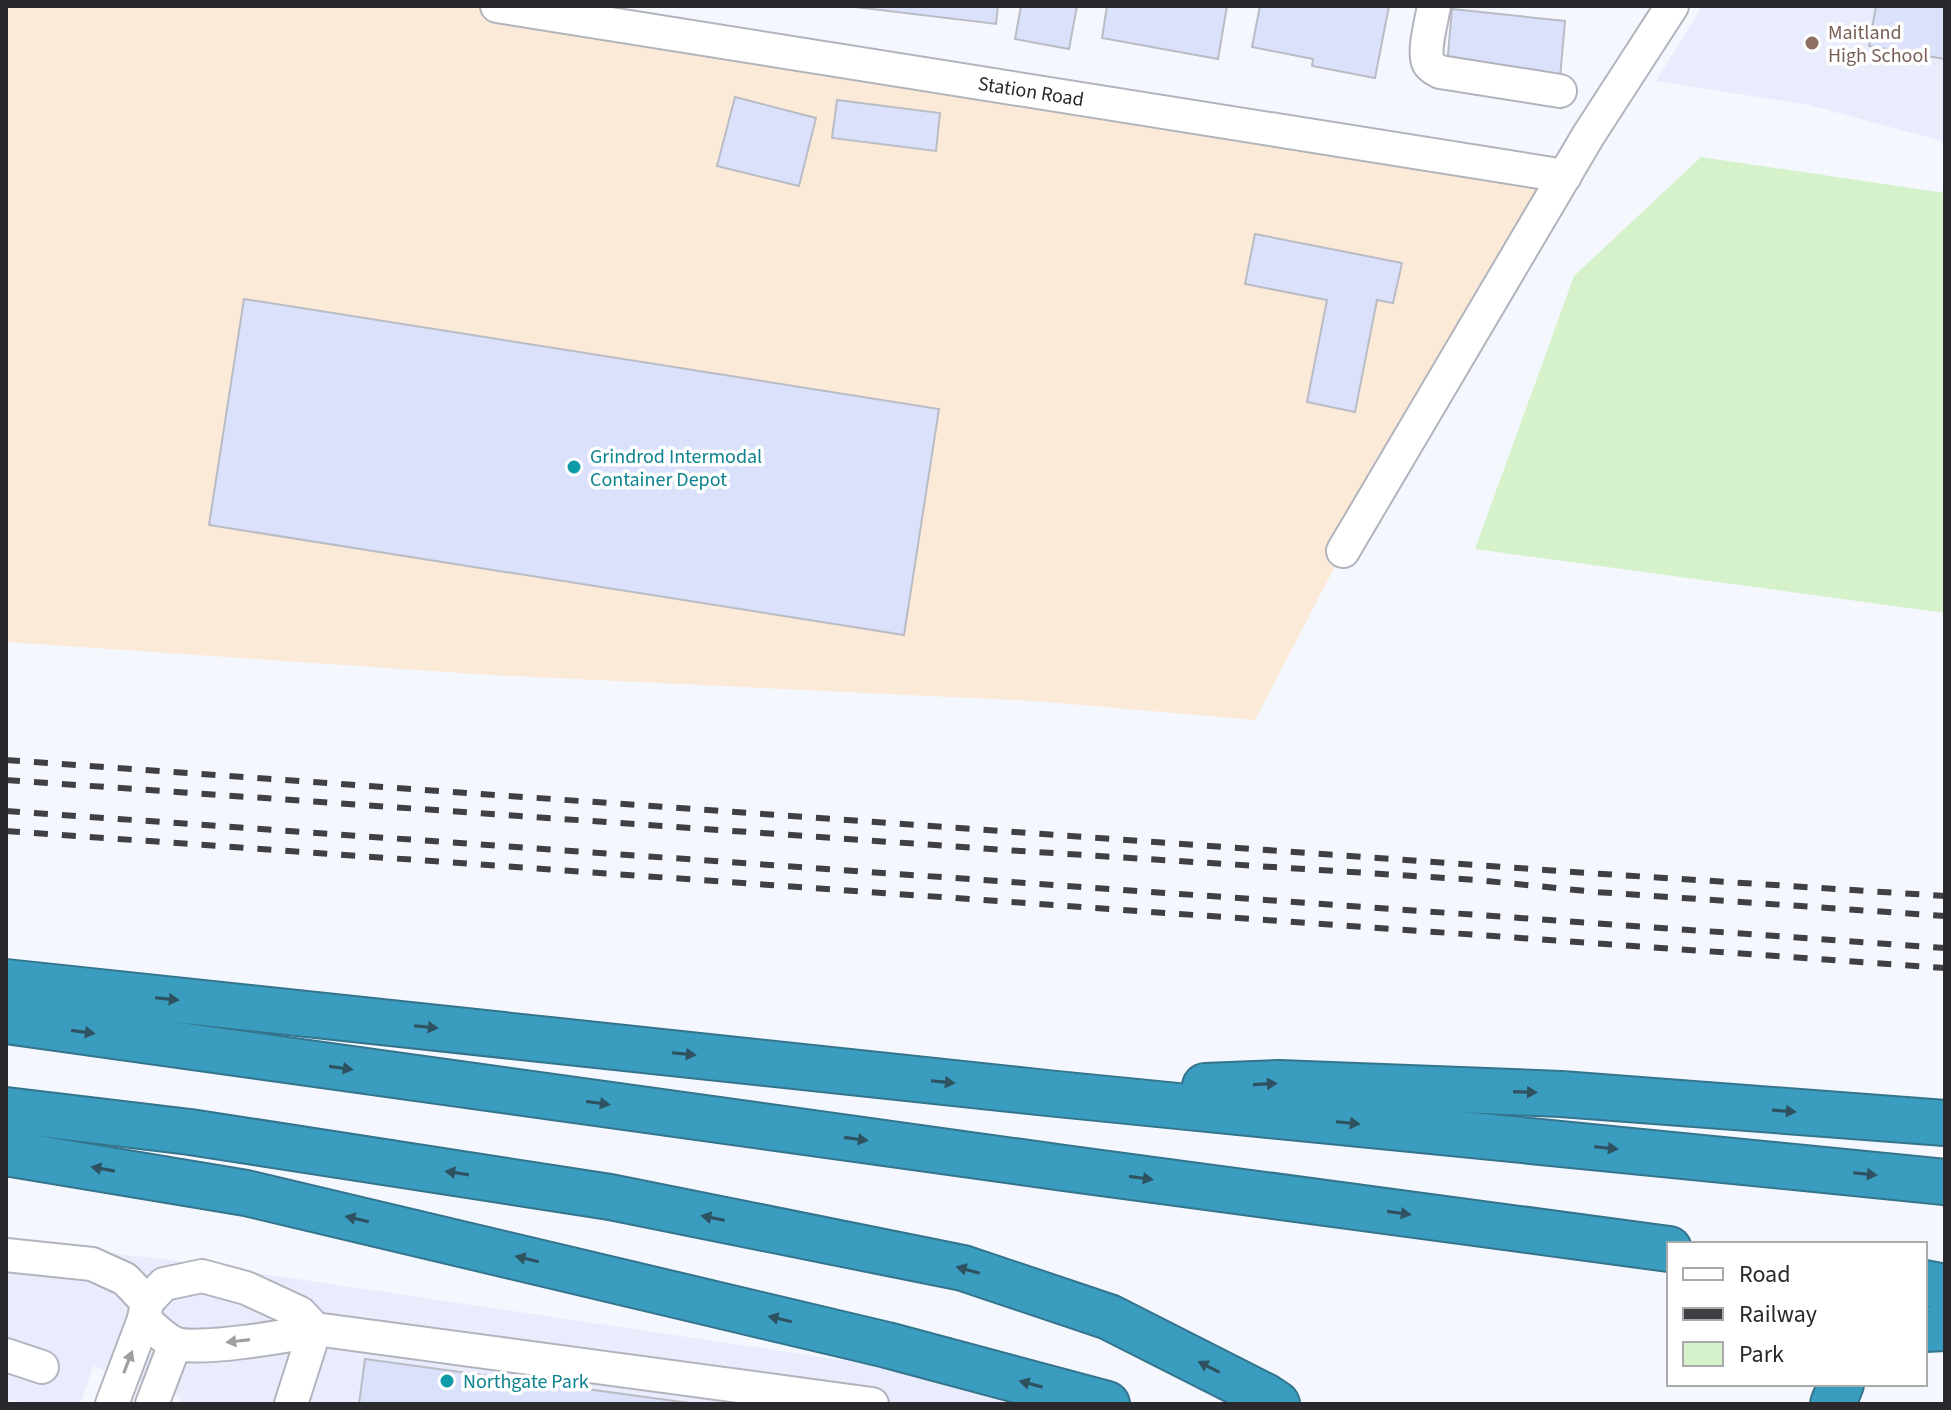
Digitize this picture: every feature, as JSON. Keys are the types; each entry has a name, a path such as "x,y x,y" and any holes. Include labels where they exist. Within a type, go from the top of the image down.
{"highway":[{"path":"6,982 1047,1093 1930,1180"},
{"path":"6,1021 1667,1249"},
{"path":"1047,1093 1279,1083 1561,1094 1945,1123"},
{"path":"6,1110 190,1132 610,1197 963,1268 1109,1317 1277,1404"},
{"path":"6,1153 246,1193 887,1345 1107,1404"}],"street":[{"name":"Station Road","path":"497,6 1565,176"},
{"path":"1434,6 1427,53 1427,62 1433,68 1440,72 1560,91"},
{"path":"1343,551 1588,136 1672,6"},
{"path":"6,1255 92,1264 125,1279 146,1311 175,1344 200,1346 298,1334 315,1329 872,1404"},
{"path":"112,1404 146,1311 164,1284 202,1276 246,1288 300,1313 315,1329"},
{"path":"291,1404 315,1329"},
{"path":"152,1404 175,1344"},
{"path":"6,1355 42,1367"}],"shaded area":[{"path":"6,6 497,6 1565,176 1343,551 1255,720 1034,701 490,675 6,642"},
{"name":"Maitland High School","path":"1702,6 1945,6 1945,142 1809,105 1656,81"},
{"path":"6,1241 170,1260 895,1368 1028,1404 180,1404 181,1398 93,1366 82,1399 74,1404 27,1404 6,1398"}],"green space":[{"path":"1701,157 1945,193 1945,613 1475,549 1574,276"}],"building":[{"path":"847,6 998,6 996,24"},
{"path":"1021,6 1077,6 1069,49 1015,39"},
{"path":"1107,6 1227,6 1218,59 1102,38"},
{"path":"1260,6 1389,6 1375,78 1312,66 1313,59 1252,47"},
{"path":"1876,6 1945,6 1945,59 1869,46"},
{"path":"1452,9 1565,21 1560,78 1447,66"},
{"path":"735,97 816,118 799,186 717,166"},
{"path":"837,100 940,113 936,151 832,138"},
{"path":"1255,234 1402,263 1393,303 1377,300 1355,412 1307,402 1327,300 1245,284"},
{"name":"Grindrod Intermodal Container Depot","path":"244,299 939,409 904,635 209,525"},
{"name":"Northgate Park","path":"365,1359 697,1404 359,1404"}],"railway":[{"path":"6,760 1945,896"},
{"path":"6,780 1477,880 1596,892 1945,916"},
{"path":"6,811 1945,948"},
{"path":"6,831 1945,968"}],"place":[{"name":"Maitland High School","path":"1812,43"},
{"name":"Grindrod Intermodal Container Depot","path":"574,467"},
{"name":"Northgate Park","path":"447,1381"}]}
